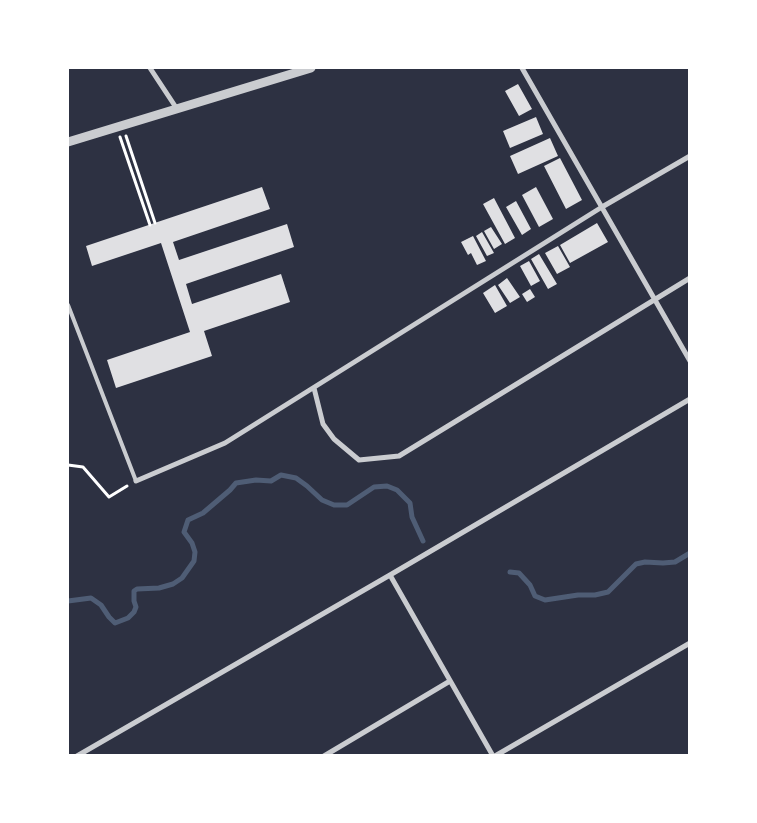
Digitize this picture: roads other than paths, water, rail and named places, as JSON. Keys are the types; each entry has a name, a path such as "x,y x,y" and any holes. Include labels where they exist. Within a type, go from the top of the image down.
{"street":[{"path":"150,68 177,108"},
{"path":"68,142 311,68"},
{"path":"522,68 690,361"},
{"path":"136,480 225,443 602,207 690,156"},
{"path":"314,388 323,424 334,439 359,460 399,456 690,278"},
{"path":"77,756 690,399"},
{"path":"390,575 494,756 690,643"},
{"path":"324,756 450,681"}],"lane":[{"path":"68,305 136,480"}],"waterway":[{"path":"68,601 91,598 101,605 115,623 128,618 136,607 134,591 173,584 182,578 194,561 195,552 192,543 184,532 188,520 203,513 236,483 256,480 271,481 281,475 296,478 322,500 334,505 347,505 374,487 387,486 397,490 410,503 412,517 423,541"},
{"path":"510,572 519,573 530,585 535,596 545,600 578,595 595,595 608,592 636,564 645,562 675,562 690,553"}]}
